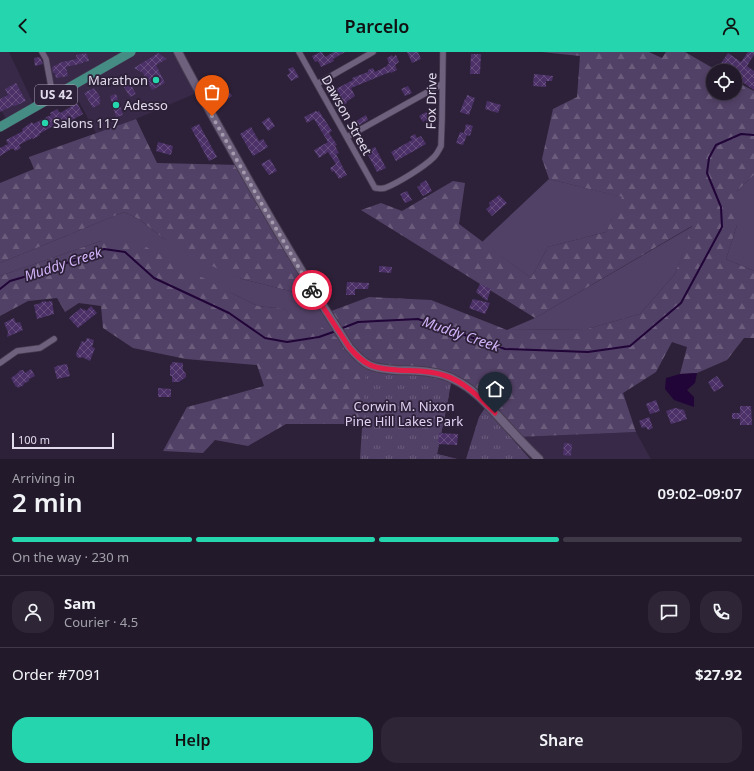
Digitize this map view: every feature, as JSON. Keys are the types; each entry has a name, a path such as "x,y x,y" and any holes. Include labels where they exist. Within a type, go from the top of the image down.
{"main road":[{"name":"US 42","path":"0,127 131,52"}],"street":[{"path":"42,52 46,59 53,97"},
{"path":"178,52 195,85 302,274 326,313 356,355 364,362 375,367 425,371 444,375 456,380 473,391 539,459"},
{"name":"Dawson Street","path":"299,52 375,188"},
{"path":"317,84 372,52"},
{"name":"Fox Drive","path":"375,188 385,187 406,177 428,163 435,156 441,146 443,52"},
{"path":"347,137 442,84"},
{"path":"0,363 17,351 40,348 54,339"}],"shaded area":[{"path":"0,52 9,52 35,107 8,123 0,108"},
{"path":"42,52 178,52 199,92 136,119 96,133 71,87 53,97"},
{"path":"697,373 695,383 687,390 694,397 694,407 674,400 665,389 666,378 680,374"},
{"path":"636,432 651,459 539,459 518,437"}],"green space":[{"path":"542,52 649,52 662,58 666,52 685,52 706,64 706,100 742,100 742,85 754,91 754,175 737,191 737,225 726,259 754,271 754,338 744,338 727,360 697,373 680,374 687,347 672,342 656,372 623,393 636,432 518,437 456,380 371,366 433,386 449,395 437,454 457,459 361,459 363,424 286,424 248,446 215,440 203,453 163,451 187,407 264,386 257,365 186,359 133,348 103,328 101,306 79,303 65,312 57,298 28,301 0,316 0,276 101,241 135,241 258,306 284,309 313,321 368,363 326,313 369,297 431,300 507,330 587,329 640,314 675,274 692,226 535,318 361,210 381,203 402,211 453,181 465,183 459,224 531,278 548,247 606,232 622,197 549,179 542,159 553,109 577,97 580,56"},
{"path":"136,119 157,163 240,165 321,304 290,291 242,279 193,258 163,238 139,219 124,212 0,263 0,183 34,169 29,157"},
{"path":"754,175 754,271 726,259 737,225 737,191"},
{"path":"549,179 623,197 606,232 548,247 531,278 482,242"},
{"path":"124,212 139,219 163,238 242,279 290,291 321,304 349,347 284,309 258,306 233,294 101,241 0,276 0,263"},
{"path":"693,226 675,274 640,314 587,329 507,330 535,318"},
{"name":"Corwin M. Nixon Pine Hill Lakes Park","path":"366,367 452,379 437,454 457,459 360,459"},
{"name":"Corwin M. Nixon Pine Hill Lakes Park","path":"485,408 530,459 466,459 479,417"}],"building":[{"path":"321,52 325,57 334,52 345,52 333,59 334,61 321,67 318,61 315,62 312,56"},
{"path":"407,52 418,52 421,59 412,63"},
{"path":"748,52 754,52 754,55 747,66 754,71 754,90 742,82 742,64 720,64 728,53 741,62"},
{"path":"86,53 89,61 66,67 68,76 56,78 52,67 62,62 77,59 76,55"},
{"path":"158,53 167,59 156,65 165,83 152,90 143,73 134,68"},
{"path":"471,54 481,54 480,74 470,74"},
{"path":"392,55 393,57 396,55 399,62 395,65 397,70 351,88 355,96 340,107 332,91 353,80 352,78 368,72 368,70 373,68 375,72 387,66 389,64 387,58"},
{"path":"40,57 43,64 35,66 34,58"},
{"path":"293,67 299,77 291,81 287,75 290,73 288,69"},
{"path":"534,74 553,76 552,81 546,81 546,87 533,86"},
{"path":"218,78 232,96 221,103 210,82"},
{"path":"16,83 26,101 0,112 0,99 8,95 5,89"},
{"path":"130,83 136,94 130,97 124,87"},
{"path":"408,86 412,93 405,96 401,89"},
{"path":"94,88 101,101 99,102 100,104 93,108 84,93"},
{"name":"Adesso","path":"116,94 123,115 116,117 110,96"},
{"path":"467,95 475,98 469,115 460,112"},
{"path":"487,101 501,105 498,113 485,109"},
{"path":"77,103 83,114 57,128 55,125 33,139 32,138 19,145 21,148 15,151 14,149 11,149 0,156 0,148 8,144 6,140 23,131 22,129 32,122 33,124 51,115 50,113 57,109 60,113"},
{"path":"319,111 332,131 329,133 337,145 335,146 339,153 336,154 347,175 339,179 330,168 336,164 328,152 319,158 314,150 328,142 314,119 307,123 304,117"},
{"path":"426,112 428,115 432,112 435,118 427,122 426,120 423,122 419,116"},
{"path":"366,115 368,120 354,128 351,124"},
{"path":"269,117 275,126 268,131 262,122"},
{"path":"199,124 217,157 209,161 191,128"},
{"path":"466,124 473,126 470,136 467,135 463,145 456,143 460,132 464,133"},
{"path":"251,127 259,141 263,139 268,147 253,156 240,134"},
{"path":"415,134 417,138 421,136 426,144 396,161 391,152 412,140 410,137"},
{"path":"158,142 173,146 171,155 156,151"},
{"path":"375,147 386,168 377,172 366,151"},
{"path":"270,159 277,171 269,175 261,164"},
{"path":"426,180 432,191 423,196 417,187"},
{"path":"407,191 412,200 405,203 400,194"},
{"path":"499,195 507,203 492,216 486,209 490,206 489,203"},
{"path":"379,266 392,267 391,273 379,272"},
{"path":"347,282 369,283 368,289 355,289 355,295 346,295"},
{"path":"480,284 491,289 487,301 476,292"},
{"path":"473,299 490,303 485,314 469,308"},
{"path":"46,301 52,301 54,314 37,319 34,305"},
{"path":"91,306 97,313 78,328 69,318 81,308 86,311"},
{"path":"14,318 16,323 20,322 23,330 7,337 8,332 4,323"},
{"path":"87,338 94,340 92,347 95,348 90,361 82,357 77,357 76,355 82,341 85,342"},
{"path":"172,362 183,363 183,370 186,377 179,382 172,382 172,376 170,376 170,365"},
{"path":"67,364 70,376 57,379 54,367"},
{"path":"31,369 35,376 29,379 29,381 23,384 24,385 18,388 17,386 16,387 11,378 21,370 25,373"},
{"path":"717,376 724,386 714,392 708,382"},
{"path":"158,388 171,389 171,397 158,397"},
{"path":"656,400 660,411 650,414 646,404"},
{"path":"740,406 751,406 752,425 740,425 740,419 732,419 732,413 740,413"},
{"path":"675,408 684,410 687,419 671,424 666,411"},
{"path":"649,417 653,428 648,430 646,427 642,428 639,421"},
{"path":"439,433 458,434 457,445 438,444"},
{"path":"564,443 572,444 571,456 563,455"}],"waterway":[{"name":"Muddy Creek","path":"340,329 358,322 418,319 505,349 588,352 630,346 681,303 722,227 721,207 707,173 709,158 716,145 741,134 754,135"},
{"name":"Muddy Creek","path":"0,289 10,281 45,271 104,249 125,252 154,278 229,313 265,338 287,342 319,337 336,331"}],"way so far":[{"path":"212,116 312,290"}],"place":[{"name":"Marathon","path":"156,80"},
{"name":"Adesso","path":"116,105"},
{"name":"Salons 117","path":"45,123"}],"route":[{"path":"312,290 349,347 364,362 375,367 425,371 444,375 469,388 495,413"}]}
